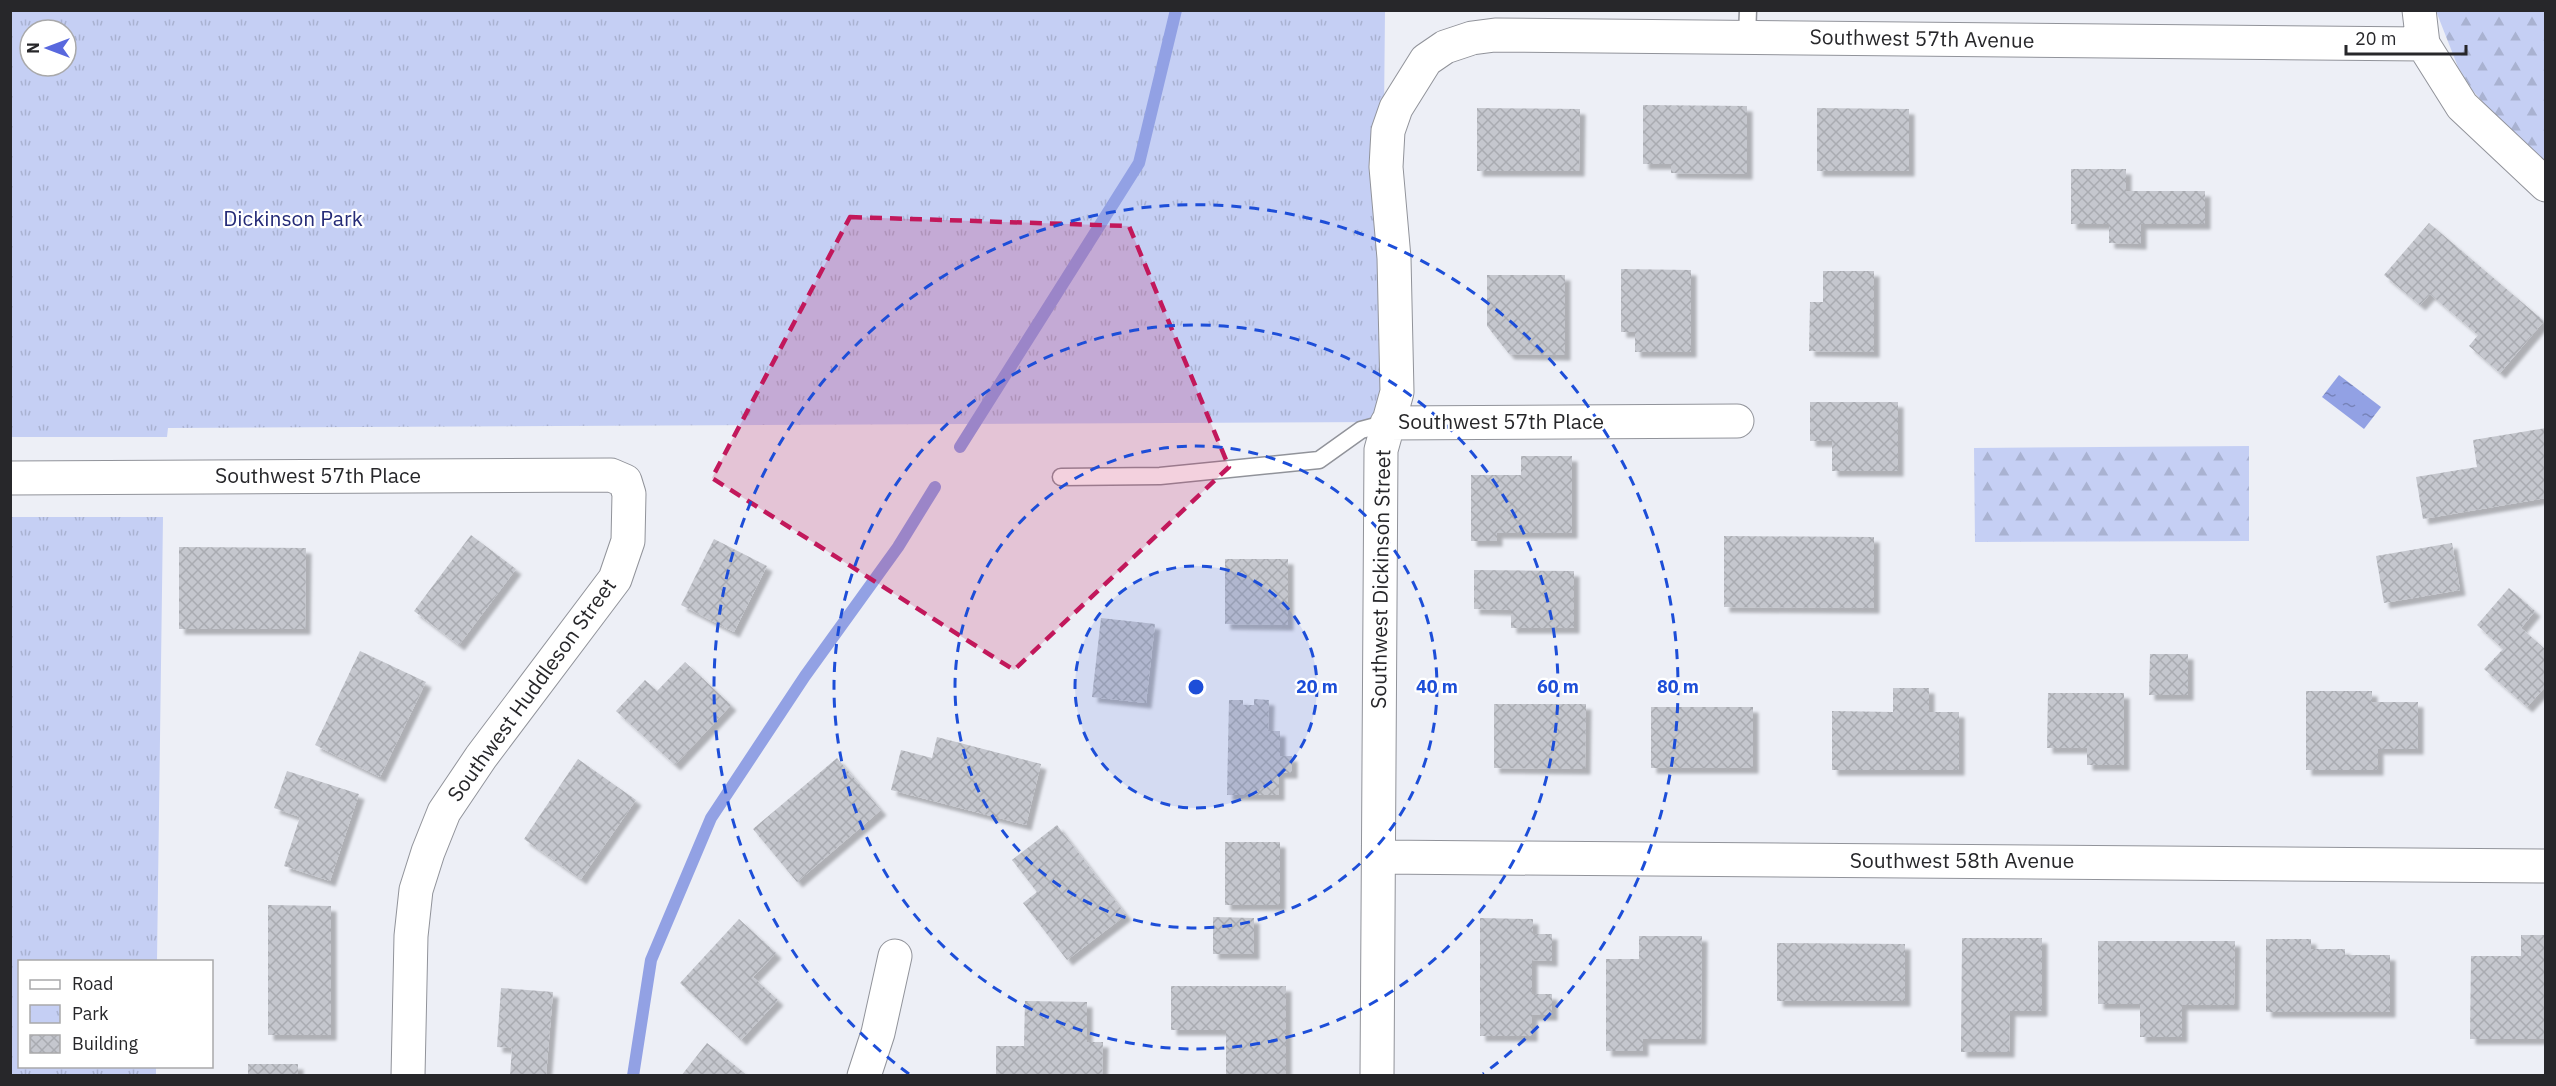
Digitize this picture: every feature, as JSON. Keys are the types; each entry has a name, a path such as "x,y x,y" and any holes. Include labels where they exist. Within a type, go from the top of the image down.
{"street":[{"path":"2419,10 2423,44 2463,106 2546,185"},
{"name":"Southwest 57th Avenue","path":"1426,60 1445,46 1495,35 1748,24 2423,44"},
{"name":"Southwest Dickinson Street","path":"1377,1076 1381,450 1397,392 1394,258 1386,147 1396,108 1426,60"},
{"name":"Southwest 57th Place","path":"1387,423 1737,421"},
{"name":"Southwest 57th Place","path":"10,478 611,475 625,481"},
{"name":"Southwest Huddleson Street","path":"408,1076 411,936 416,890 428,852 444,812 481,758 615,579 628,541 629,494 625,481"},
{"name":"Southwest 58th Avenue","path":"1379,857 2546,866"},
{"path":"864,1076 879,1033 895,956"}],"lane":[{"name":"Southwest 57th Place","path":"1061,477 1160,476 1319,460 1361,430 1387,423"}],"highlighted area":[{"path":"850,217 1129,226 1229,467 1014,670 712,478"}],"green space":[{"name":"Dickinson Park","path":"10,11 1385,11 1381,422 168,428 167,437 11,437"},
{"path":"2436,11 2545,11 2545,171 2473,91 2458,67"},
{"path":"2249,446 2249,541 1975,542 1974,448"},
{"path":"11,517 163,517 157,960 18,960 18,1068 156,1068 156,1075 11,1075"}],"water":[{"path":"2339,375 2381,407 2364,429 2322,397"}],"building":[{"path":"1643,105 1747,106 1747,174 1671,173 1671,164 1643,164"},
{"path":"1477,108 1580,109 1579,171 1477,171"},
{"path":"1817,108 1909,109 1909,171 1817,171"},
{"path":"2071,169 2126,169 2126,191 2205,191 2205,224 2141,224 2141,244 2109,243 2109,224 2071,224"},
{"path":"2429,223 2544,321 2500,373 2469,346 2478,335 2430,294 2420,305 2384,275"},
{"path":"1621,269 1691,270 1691,352 1635,352 1635,332 1621,332"},
{"path":"1823,271 1874,271 1874,352 1809,351 1810,302 1823,302"},
{"path":"1487,275 1565,275 1565,355 1509,354 1487,326"},
{"path":"1810,402 1898,402 1898,471 1832,471 1832,441 1810,441"},
{"path":"2546,428 2546,498 2423,519 2416,477 2477,467 2473,440"},
{"path":"1521,456 1572,456 1572,533 1497,533 1497,541 1471,541 1471,475 1521,475"},
{"path":"471,535 516,569 459,645 414,611"},
{"path":"1724,536 1874,537 1874,608 1724,607"},
{"path":"714,539 767,566 734,632 681,605"},
{"path":"2452,543 2460,590 2384,603 2376,556"},
{"path":"179,547 306,548 305,629 179,629"},
{"path":"1225,559 1288,559 1288,625 1225,624"},
{"path":"1474,570 1574,571 1574,628 1511,628 1511,610 1474,609"},
{"path":"2509,588 2535,611 2521,628 2546,650 2546,686 2527,707 2484,669 2503,649 2477,625"},
{"path":"1101,618 1155,624 1146,703 1092,697"},
{"path":"360,651 426,682 380,777 315,745"},
{"path":"2150,654 2188,654 2188,695 2149,695"},
{"path":"685,662 731,705 675,765 616,711 645,680 657,691"},
{"path":"1893,688 1929,688 1929,712 1959,712 1959,770 1832,770 1832,711 1893,712"},
{"path":"2306,691 2372,691 2372,702 2418,702 2418,749 2378,749 2378,770 2306,770"},
{"path":"2048,693 2124,693 2124,765 2087,765 2087,748 2047,748"},
{"path":"1254,699 1269,700 1268,731 1280,731 1280,756 1292,756 1292,773 1279,773 1279,795 1227,795 1229,700 1243,700 1243,705 1254,705"},
{"path":"1494,704 1586,704 1585,769 1494,768"},
{"path":"1651,707 1753,707 1753,768 1651,768"},
{"path":"937,737 1041,764 1026,825 891,790 901,750 932,758"},
{"path":"837,758 881,810 797,882 753,829"},
{"path":"578,759 636,800 581,879 524,839"},
{"path":"287,771 359,794 330,881 284,866 300,817 274,808"},
{"path":"1057,825 1126,915 1067,960 1023,903 1037,892 1012,860"},
{"path":"1225,842 1280,842 1280,905 1225,905"},
{"path":"268,905 331,906 331,1035 268,1035"},
{"path":"1213,917 1254,918 1254,954 1213,954"},
{"path":"1480,918 1533,919 1533,934 1552,934 1552,961 1532,960 1532,994 1552,994 1552,1015 1532,1015 1532,1036 1480,1036"},
{"path":"739,919 776,953 753,977 778,1000 741,1040 680,983"},
{"path":"2521,935 2546,935 2546,1039 2470,1039 2471,956 2521,956"},
{"path":"1639,936 1702,936 1701,1039 1643,1039 1643,1051 1606,1051 1606,959 1639,959"},
{"path":"1962,938 2042,938 2042,1011 2010,1011 2009,1052 1961,1052"},
{"path":"2266,939 2311,939 2311,949 2345,949 2345,955 2390,955 2390,1012 2266,1012"},
{"path":"2098,941 2235,941 2234,1005 2182,1005 2182,1037 2140,1037 2140,1004 2098,1004"},
{"path":"1777,943 1905,944 1905,1001 1777,1001"},
{"path":"1171,986 1286,986 1286,1076 1226,1076 1226,1030 1171,1030"},
{"path":"501,988 553,992 546,1076 510,1076 512,1048 497,1047"},
{"path":"1025,1001 1087,1002 1087,1042 1103,1042 1102,1076 996,1076 996,1046 1024,1046"},
{"path":"707,1043 748,1076 681,1076"},
{"path":"248,1064 298,1064 298,1076 248,1076"}],"waterway":[{"path":"960,447 1139,163 1176,10"},
{"path":"633,1076 651,960 711,818 805,676 898,547 935,487"}]}
